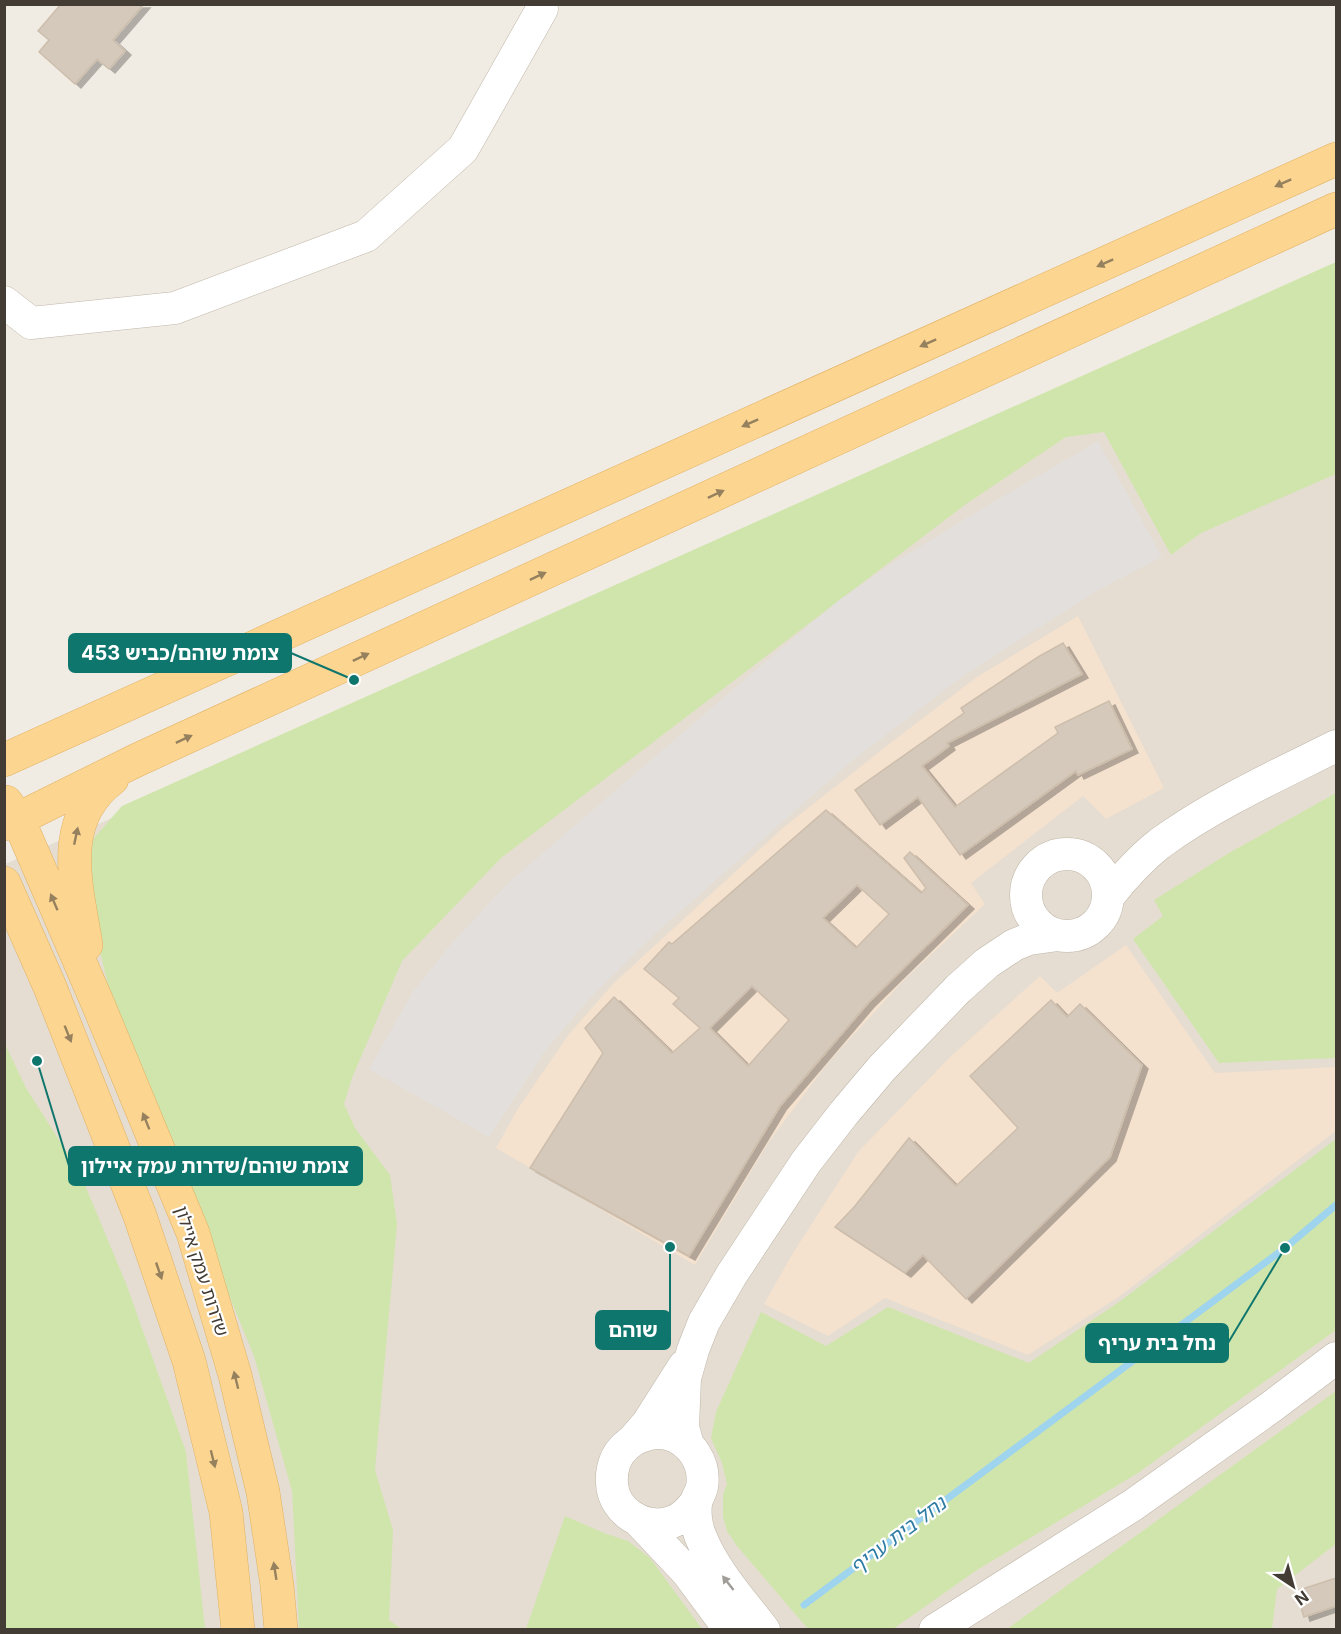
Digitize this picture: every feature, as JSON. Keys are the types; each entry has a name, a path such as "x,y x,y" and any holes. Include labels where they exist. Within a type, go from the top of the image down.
{"main road":[{"path":"4,760 1336,159"},
{"path":"9,815 137,760 1336,208"},
{"path":"95,997 74,873 73,849 77,828 87,806 102,786 137,760"},
{"name":"שדרות עמק איילון","path":"9,815 95,997 193,1233 232,1364 263,1492 281,1629"},
{"path":"4,884 50,987 140,1216 189,1361 226,1512 238,1629"},
{"path":"4,939 50,987"}],"street":[{"path":"4,302 30,323 175,308 366,236 463,149 542,9 541,4"},
{"path":"1108,897 1128,873 1170,837 1241,794 1336,746"},
{"path":"1083,857 1114,856 1170,837"},
{"path":"688,1445 683,1427 685,1378 704,1322 732,1274 806,1162 844,1113 882,1068 958,989 987,963 1014,945 1029,939 1078,935 1093,927 1103,917 1108,904 1108,889 1104,876 1095,865 1075,854 1058,855 1047,859 1030,877 1026,889 1026,901 1036,923 1046,931 1058,935"},
{"path":"987,963 1012,930 1026,895"},
{"path":"693,1350 647,1424 624,1447 616,1459 612,1472 612,1485 615,1498 623,1510 638,1520 687,1572 730,1629"},
{"path":"935,1629 1133,1505 1336,1358"},
{"path":"634,1439 656,1433 675,1436 688,1445 698,1457 702,1472 702,1488 696,1502 686,1514 669,1523 646,1523 638,1520"},
{"path":"696,1502 699,1534 709,1554 717,1568 764,1629"}],"shaded area":[{"path":"1336,292 1336,1629 5,1630 5,864"},
{"path":"1098,441 1162,557 1100,589 964,675 848,764 657,932 591,997 545,1051 489,1137 369,1069 412,993 451,944 508,883 839,600 893,563"},
{"path":"1078,616 1164,788 1106,819 1083,796 971,883 985,904 902,982 827,1064 768,1143 695,1265 496,1148 517,1110 569,1034 614,983 784,827 977,677"},
{"path":"1126,945 1215,1073 1336,1067 1336,1131 1120,1296 1028,1355 885,1298 828,1336 764,1304 793,1253 858,1152 950,1057 1040,976 1057,993"}],"green space":[{"path":"1336,262 1336,474 1201,533 1171,555 1104,432 1066,437 966,504 501,858 402,961 352,1078 344,1104 355,1128 390,1175 397,1224 375,1470 393,1530 389,1620 401,1629 299,1629 292,1491 254,1356 111,998 87,896 86,865 93,839 122,806"},
{"path":"1336,793 1336,1058 1219,1063 1133,939 1163,916 1154,900 1229,853"},
{"path":"4,1042 26,1088 80,1173 127,1286 186,1452 205,1629 5,1629"},
{"path":"1336,1139 1336,1330 1138,1473 977,1570 893,1629 808,1629 737,1546 727,1531 723,1517 723,1495 727,1484 722,1463 711,1438 716,1412 761,1312 826,1346 888,1307 1029,1363 1119,1302"},
{"path":"1336,1391 1336,1544 1277,1589 1272,1629 1007,1629"},
{"path":"565,1516 628,1541 650,1558 702,1629 526,1629"}],"building":[{"path":"61,4 144,4 113,40 125,51 109,69 97,59 75,84 39,52 49,40 38,31"},
{"path":"1063,643 1082,674 947,743 949,746 922,766 955,807 1058,733 1055,727 1109,701 1132,749 1078,775 1076,771 960,855 918,797 880,825 855,790 964,713 961,708"},
{"path":"826,810 921,893 926,888 904,858 910,852 968,905 868,1003 780,1106 689,1256 530,1168 603,1053 585,1028 614,997 672,1053 700,1028 673,1004 679,998 644,969 669,942 672,944","holes":["857,885 889,914 856,948 823,918","752,986 789,1020 748,1066 710,1028"]},
{"path":"1051,1000 1067,1017 1080,1004 1142,1065 1110,1157 966,1299 923,1255 905,1273 835,1227 855,1206 909,1138 956,1186 1018,1128 970,1076"},
{"path":"1336,1578 1336,1606 1304,1617 1296,1591"}],"waterway":[{"name":"נחל בית עריף","path":"804,1605 1285,1248 1336,1205"}],"place":[{"name":"צומת שוהם/כביש 453","path":"354,680"},
{"name":"צומת שוהם/שדרות עמק איילון","path":"37,1061"},
{"name":"שוהם","path":"670,1247"},
{"name":"נחל בית עריף","path":"1285,1248"}]}
